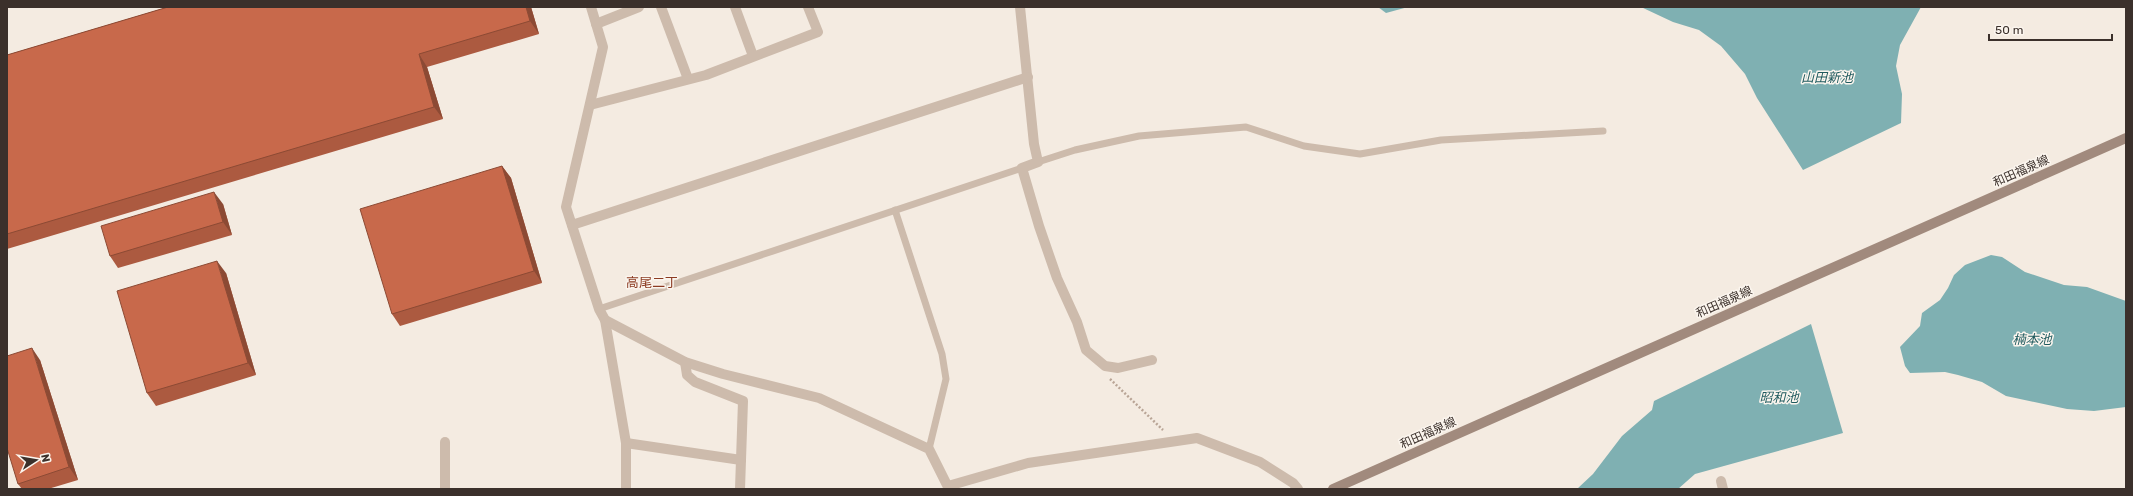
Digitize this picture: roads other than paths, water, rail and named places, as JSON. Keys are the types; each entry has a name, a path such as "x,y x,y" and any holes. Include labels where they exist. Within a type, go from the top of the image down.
{"main road":[{"name":"和田福泉線","path":"1340,488 2126,138"}],"street":[{"path":"591,7 603,46 566,207 598,309 605,320 626,443 626,489"},
{"path":"596,24 639,7"},
{"path":"661,7 688,79"},
{"path":"735,7 753,56"},
{"path":"590,105 706,75 818,32 808,7"},
{"path":"1020,7 1034,144 1038,162 1022,168 1039,226 1057,278 1077,322 1086,350 1104,366 1118,368 1152,360"},
{"path":"572,225 1028,77"},
{"path":"605,320 685,362 723,374 819,398 929,448 948,487 1028,463 1197,438 1260,462 1293,483 1298,489"},
{"path":"685,362 687,375 695,382 743,401 740,489"},
{"path":"445,442 445,489"},
{"path":"626,443 741,460"}],"lane":[{"path":"1038,162 1075,150 1140,136 1246,127 1304,146 1360,154 1442,140 1603,131"},
{"path":"598,309 1022,168"},
{"path":"895,210 942,354 946,379 929,448"}],"water":[{"path":"1378,7 1408,7 1386,13"},
{"name":"山田新池","path":"1641,7 1921,7 1900,45 1896,66 1902,94 1901,123 1803,170 1757,98 1745,74 1721,46 1699,30 1673,22"},
{"name":"楠本池","path":"1991,255 2002,257 2025,272 2064,285 2087,287 2126,301 2126,407 2094,411 2067,409 2006,396 1982,382 1945,372 1910,373 1905,366 1900,347 1920,326 1922,313 1940,300 1954,275 1965,265"},
{"name":"昭和池","path":"1811,324 1843,433 1695,474 1678,489 1577,489 1593,474 1622,436 1652,410 1654,401"}],"district":[{"name":"高尾二丁","path":"652,282"}]}
